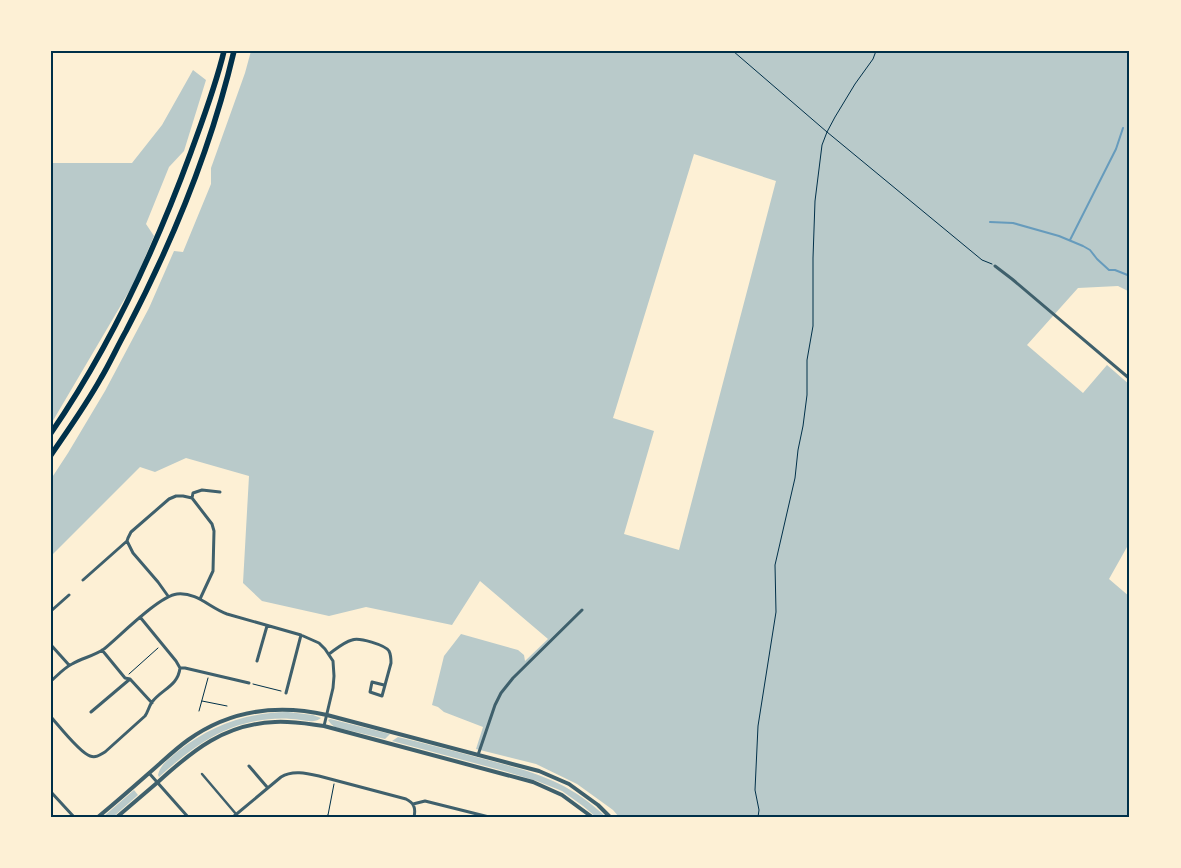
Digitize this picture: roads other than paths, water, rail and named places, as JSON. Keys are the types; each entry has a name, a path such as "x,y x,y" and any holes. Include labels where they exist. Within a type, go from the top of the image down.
{"highway":[{"path":"51,433 97,360 134,289 164,223 220,69 224,51"},
{"path":"51,455 101,379 145,294 192,186 230,70 234,51"}],"street":[{"path":"995,266 1130,379"},
{"path":"192,498 194,494 202,490 220,492"},
{"path":"83,580 127,541 131,532 169,499 183,496 192,498 212,524 214,531 213,571 200,599"},
{"path":"127,541 133,553 168,596"},
{"path":"51,681 69,665 102,650 168,596 186,594 200,599 218,611 319,643 333,661 334,676 324,726"},
{"path":"51,611 68,595"},
{"path":"478,754 501,693 513,678 582,610"},
{"path":"51,717 85,754 98,756 144,716 152,702 177,680 180,668 176,661 140,617"},
{"path":"257,660 266,626"},
{"path":"286,693 301,636"},
{"path":"329,654 353,639 386,648 391,658 382,696 370,692 372,682 384,685"},
{"path":"51,644 69,665"},
{"path":"102,650 125,678 130,679 152,702"},
{"path":"180,668 249,683"},
{"path":"91,712 130,679"},
{"path":"98,817 189,739 209,727 236,716 274,709 309,710 539,771 569,784 598,805 610,817"},
{"path":"117,817 187,756 213,739 255,724 292,722 324,726 533,782 562,795 592,817"},
{"path":"250,766 267,787"},
{"path":"150,773 188,817"},
{"path":"202,774 235,815 285,774 305,773 406,799 413,804 416,812 414,817"},
{"path":"51,792 74,817"},
{"path":"413,804 425,801 489,817"}],"waterway":[{"path":"1070,240 1116,149 1123,128"},
{"path":"990,222 1013,223 1059,236 1090,250 1109,270 1115,270 1130,276"}]}
